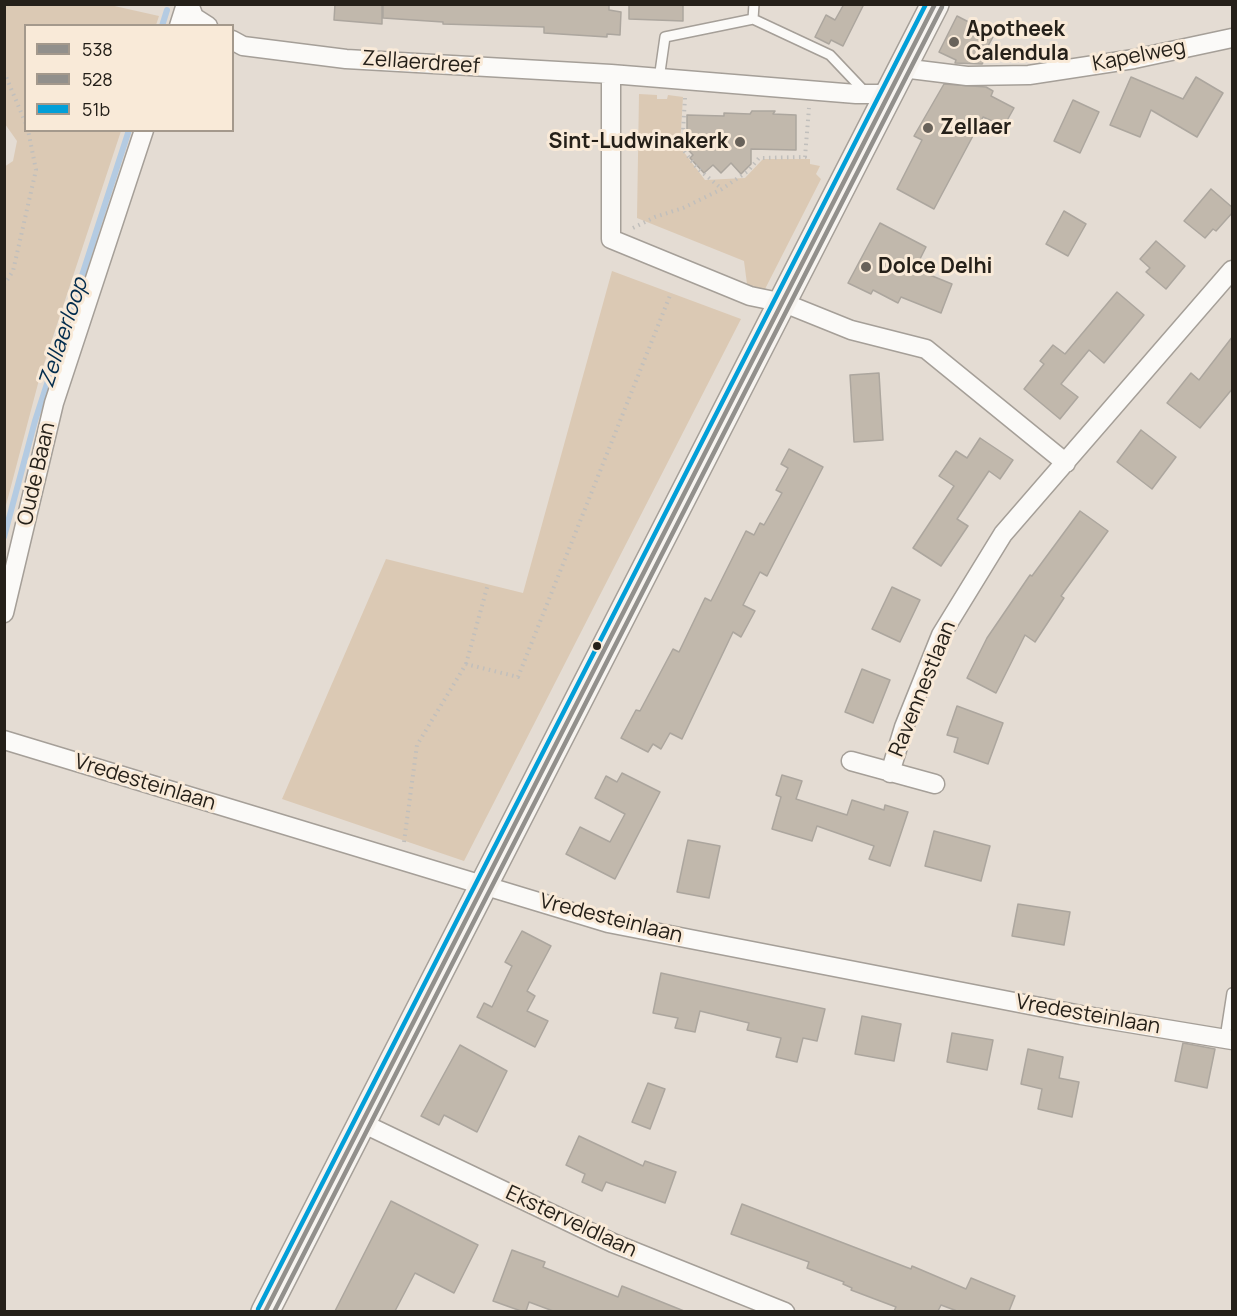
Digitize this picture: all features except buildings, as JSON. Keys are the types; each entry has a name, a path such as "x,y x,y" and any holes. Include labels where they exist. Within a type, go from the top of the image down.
{"main road":[{"path":"265,1311 784,303 878,94 902,68 935,4"}],"street":[{"path":"180,24 188,4"},
{"path":"188,4 195,17 205,24"},
{"name":"Kapelweg","path":"902,68 967,76 1029,75 1134,59 1233,38"},
{"name":"Zellaerdreef","path":"234,41 243,46 312,56 611,74 810,91 878,94"},
{"path":"611,74 611,239 750,296 784,303 851,330 926,349 1066,463"},
{"name":"Oude Baan","path":"4,614 54,403 143,132"},
{"name":"Ravennestlaan","path":"890,773 904,728 941,635 1003,534 1233,270"},
{"name":"Vredesteinlaan","path":"4,740 608,923 1081,1015 1229,1039"},
{"name":"Ravennestlaan","path":"851,761 935,784"},
{"name":"Eksterveldlaan","path":"362,1123 613,1243 785,1311"}],"lane":[{"path":"753,19 754,4"},
{"path":"659,79 665,37 753,19 830,55 878,94"},
{"path":"1229,1039 1233,993"}],"path":[{"path":"4,72 24,119"},
{"path":"686,81 682,148 697,168 722,189"},
{"path":"611,239 722,189 748,171 759,158 806,157 810,91"},
{"path":"4,285 12,271 36,170 28,132"},
{"path":"466,664 518,677 671,293"},
{"path":"401,860 417,745 466,664 488,584"}],"shaded area":[{"path":"5,4 110,5 159,16 156,24 24,24 24,132 121,132 40,376 5,509 4,167 13,161 17,141 5,124"},
{"path":"639,94 657,95 657,99 667,99 668,95 683,97 680,147 705,180 745,178 763,159 810,159 810,164 820,166 816,174 821,179 764,291 747,284 744,261 637,218"},
{"path":"612,271 741,319 464,861 282,799 386,559 523,593"}],"waterway":[{"name":"Zellaerloop","path":"163,24 167,10"},
{"name":"Zellaerloop","path":"4,537 35,421 128,132"}],"transit line":[{"name":"51b","path":"258,1309 926,4"},
{"name":"538","path":"265,1312 935,4"},
{"name":"528","path":"274,1312 942,7"}],"place":[{"name":"Apotheek Calendula","path":"954,42"},
{"name":"Zellaer","path":"928,128"},
{"name":"Sint-Ludwinakerk","path":"740,142"},
{"name":"Dolce Delhi","path":"866,267"}]}
